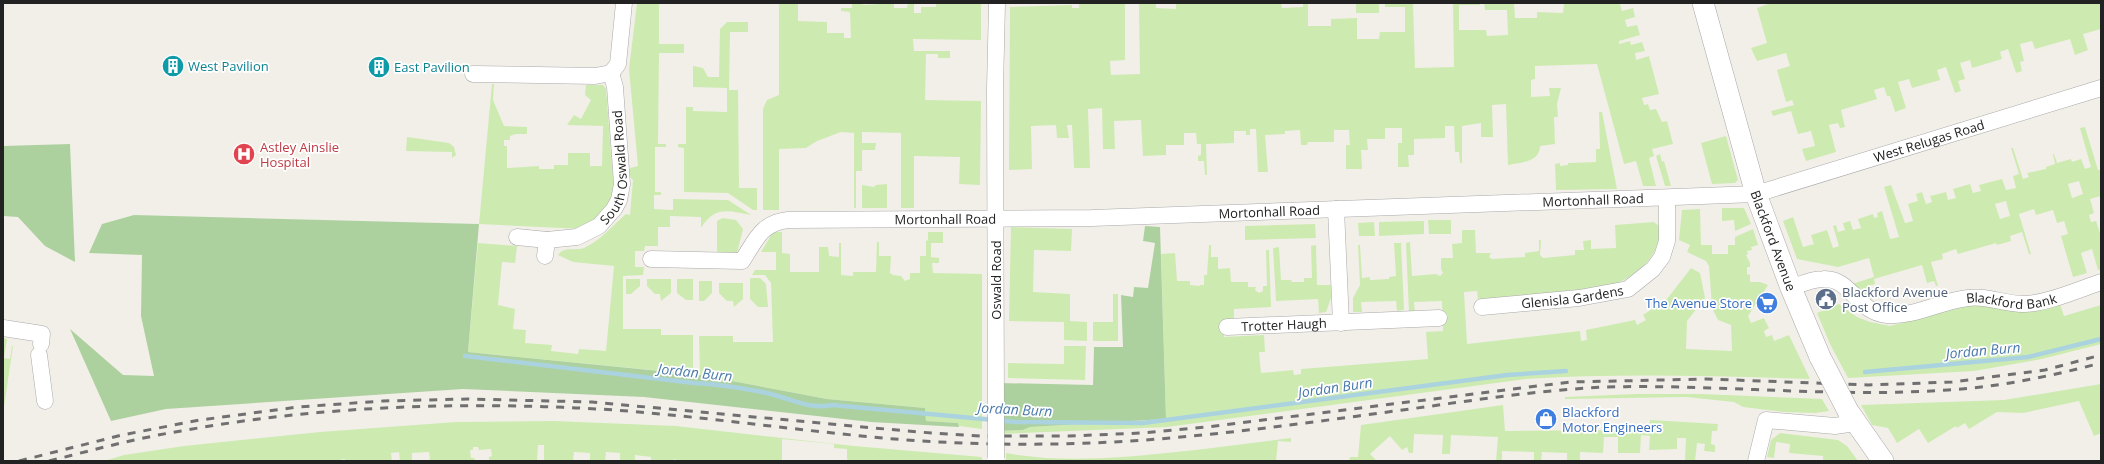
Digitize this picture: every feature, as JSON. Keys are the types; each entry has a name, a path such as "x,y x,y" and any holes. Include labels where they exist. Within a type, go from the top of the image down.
{"street":[{"path":"473,74 595,76 611,73 616,69 618,62 624,3"},
{"name":"Oswald Road","path":"996,460 997,3"},
{"name":"Blackford Avenue","path":"1702,3 1756,194 1791,288 1820,357 1852,417 1883,461"},
{"name":"South Oswald Road","path":"517,237 567,240 588,234 609,218 619,200 622,184 615,88 611,73"},
{"name":"West Relugas Road","path":"1756,194 2101,88"},
{"name":"Mortonhall Road","path":"650,259 742,261 761,231 771,224 781,221 996,220 1756,194"},
{"name":"Glenisla Gardens","path":"1482,307 1579,298 1608,294 1628,289 1646,276 1662,257 1667,241 1667,198"},
{"name":"Trotter Haugh","path":"1336,209 1341,322"},
{"path":"546,256 547,240"},
{"name":"Blackford Bank","path":"1791,288 1819,279 1832,280 1845,286 1868,308 1879,313 1893,315 1966,298 1980,297 2016,304 2030,304 2101,282"},
{"name":"Trotter Haugh","path":"1227,327 1439,318"},
{"path":"3,328 42,334 40,350 45,401"},
{"path":"1756,461 1766,420 1823,426 1843,425 1852,417"}],"green space":[{"path":"637,3 659,3 659,44 684,44 684,53 659,53 658,144 666,144 666,147 655,147 655,192 661,192 661,195 654,195 654,209 673,210 673,199 728,200 751,215 723,211 712,216 701,228 701,217 670,216 670,227 658,227 658,246 645,246 644,251 635,251 635,267 644,267 643,275 623,276 623,329 661,329 661,335 693,335 693,374 468,352 478,243 517,246 515,263 502,262 498,305 515,309 513,329 526,330 525,343 552,345 551,351 578,354 579,349 606,351 614,266 573,262 558,255 563,251 570,249 581,249 590,245 626,214 630,215 633,180 629,176 630,168 638,166 629,69"},
{"path":"779,3 798,3 798,21 827,22 827,33 844,33 844,38 851,38 850,12 841,11 841,8 852,8 852,3 866,5 894,3 894,8 907,8 908,3 914,3 914,13 921,13 921,7 936,7 936,3 981,3 981,40 913,39 914,51 950,51 950,58 938,58 938,54 926,54 925,100 981,101 980,185 959,184 960,157 914,156 914,208 901,208 901,133 862,132 862,143 876,143 875,150 862,150 862,171 856,171 856,208 854,208 854,133 841,132 817,141 806,148 779,149 779,210 763,210 763,109 767,100 779,95"},
{"path":"1079,3 1125,3 1125,60 1110,61 1111,75 1140,74 1139,3 1156,3 1156,8 1176,9 1176,3 1281,3 1282,8 1303,7 1303,3 1308,3 1308,26 1331,26 1331,19 1357,18 1357,39 1379,39 1380,32 1405,32 1405,7 1385,7 1385,3 1413,3 1415,68 1454,67 1453,3 1480,3 1480,5 1459,5 1459,30 1486,30 1487,36 1508,35 1507,10 1485,10 1484,3 1514,3 1515,18 1537,18 1537,12 1563,13 1564,3 1623,3 1620,4 1622,11 1633,8 1635,17 1625,20 1627,27 1637,25 1640,35 1619,41 1619,44 1630,41 1631,45 1642,42 1645,51 1635,53 1636,60 1649,56 1659,94 1642,98 1644,105 1648,104 1650,110 1656,109 1662,122 1667,121 1673,144 1652,149 1654,156 1649,158 1656,186 1643,186 1636,161 1624,164 1597,64 1535,66 1535,79 1531,80 1531,97 1550,96 1549,88 1561,88 1557,104 1558,117 1554,117 1555,144 1540,146 1537,155 1533,159 1508,165 1506,104 1492,105 1493,137 1481,137 1481,123 1462,126 1462,163 1460,163 1459,152 1455,152 1454,126 1445,126 1445,138 1414,139 1414,155 1408,155 1409,167 1398,167 1398,143 1402,143 1402,128 1385,128 1385,139 1367,139 1368,150 1361,150 1362,169 1346,169 1346,145 1350,145 1349,130 1334,130 1334,142 1308,142 1307,145 1301,145 1300,130 1285,131 1285,134 1265,135 1268,172 1258,172 1256,129 1250,129 1250,135 1246,135 1246,131 1234,131 1234,143 1206,144 1207,175 1205,175 1204,161 1198,161 1198,156 1201,155 1201,144 1197,144 1196,133 1184,133 1184,145 1166,145 1166,155 1143,156 1141,120 1114,121 1115,149 1103,149 1102,108 1088,109 1090,168 1074,168 1072,125 1067,125 1069,138 1057,138 1056,125 1031,126 1032,169 1009,170 1010,7 1072,5 1072,8 1079,8"},
{"path":"1356,3 1379,3 1379,13 1356,13"},
{"path":"1771,3 2101,3 2101,29 2083,34 2088,50 2075,55 2070,39 2035,49 2032,41 2020,44 2024,61 2020,62 2022,71 2016,73 2008,49 2000,52 2002,59 1972,68 1970,60 1960,63 1965,79 1958,81 1961,91 1955,93 1946,67 1937,70 1940,80 1912,88 1909,79 1898,82 1906,108 1895,112 1890,96 1887,96 1884,87 1874,90 1877,99 1841,110 1845,127 1840,128 1838,123 1829,125 1836,152 1806,161 1802,149 1815,146 1811,131 1798,134 1791,111 1773,116 1771,111 1794,105 1792,100 1786,102 1777,70 1790,66 1786,53 1757,61 1751,48 1767,43 1757,8"},
{"path":"727,22 748,22 748,32 730,32 729,90 738,90 739,188 757,188 757,210 753,210 728,193 684,192 684,148 678,147 678,144 686,144 686,107 693,107 693,111 727,112 727,88 693,87 693,66 703,68 708,77 719,77 720,29"},
{"path":"492,84 494,84 493,100 504,126 527,127 527,134 516,134 510,136 510,140 504,140 504,146 507,146 507,168 539,166 539,169 554,169 554,165 568,165 568,153 590,153 590,166 602,166 603,126 567,125 574,115 581,119 591,100 585,95 586,85 603,85 606,89 614,190 608,208 583,229 479,224"},
{"path":"1599,112 1602,112 1617,189 1556,190 1555,164 1560,163 1560,166 1568,165 1568,163 1596,162 1596,149 1600,149"},
{"path":"2085,127 2098,170 2101,170 2101,196 2090,199 2094,213 2089,215 2091,222 2096,221 2101,236 2101,270 2098,270 2092,249 2081,253 2087,273 2073,277 2061,236 2068,234 2064,221 2057,223 2053,210 2036,215 2034,209 2019,214 2031,254 2029,254 2022,232 2010,236 2011,241 1997,245 1996,243 1958,254 1956,249 1942,254 1943,259 1931,262 1938,286 1936,286 1934,281 1927,283 1922,265 1874,279 1875,284 1868,286 1872,299 1870,300 1852,284 1874,277 1869,258 1838,267 1797,259 1783,221 1793,217 1803,247 1814,244 1811,235 1827,230 1833,248 1839,246 1833,226 1836,225 1838,232 1845,230 1843,223 1850,221 1853,230 1861,228 1858,219 1873,214 1874,218 1878,217 1877,213 1882,211 1890,239 1899,237 1884,187 1891,185 1905,223 1913,221 1908,204 1918,201 1916,194 1922,192 1926,204 1932,202 1930,196 1946,192 1948,200 1956,198 1953,189 1970,184 1973,193 1981,191 1979,185 2002,179 2006,190 2016,188 2013,176 2019,174 2011,148 2013,148 2023,179 2029,177 2027,173 2046,169 2046,167 2055,164 2053,154 2057,163 2071,159 2072,162 2081,159 2085,169 2091,167 2080,128","holes":["2079,181 2083,194 2072,198 2068,184","2006,201 2010,216 2000,219 1995,204"]},
{"path":"1726,136 1738,180 1735,183 1712,184 1701,143"},
{"path":"407,137 449,143 454,147 456,155 452,158 452,152 406,151"},
{"path":"70,144 75,262 45,246 18,217 3,216 3,146"},
{"path":"1660,154 1662,162 1664,161 1671,186 1665,186 1656,156"},
{"path":"887,184 887,208 862,208 862,185 874,187 876,185"},
{"path":"1722,208 1744,208 1751,224 1735,231 1734,220 1722,221"},
{"path":"1700,209 1701,245 1712,245 1712,254 1728,254 1728,245 1735,245 1735,237 1753,229 1758,245 1751,247 1752,250 1747,251 1748,254 1746,255 1750,263 1750,267 1747,267 1747,274 1750,275 1750,282 1760,282 1768,285 1748,316 1751,323 1764,318 1769,328 1764,331 1766,337 1772,335 1774,341 1789,335 1810,379 1703,376 1597,376 1526,379 1167,427 999,434 999,431 1023,430 1030,427 1166,419 1161,254 1175,253 1177,281 1190,281 1190,285 1200,286 1204,285 1204,275 1207,275 1209,245 1211,245 1211,257 1218,257 1218,269 1230,268 1231,282 1248,282 1248,287 1256,287 1255,290 1259,293 1263,291 1263,286 1267,286 1266,250 1269,250 1271,307 1234,309 1234,322 1223,323 1224,337 1264,335 1265,352 1259,352 1261,373 1293,370 1294,375 1301,374 1301,369 1428,359 1426,332 1443,331 1442,301 1414,302 1415,313 1409,313 1406,243 1410,242 1412,276 1436,274 1440,276 1443,273 1441,269 1441,258 1453,258 1452,244 1462,243 1462,230 1475,230 1476,253 1491,253 1489,257 1492,259 1525,257 1525,253 1539,251 1539,240 1541,240 1540,255 1543,258 1575,255 1575,250 1584,250 1583,241 1591,240 1591,249 1616,248 1615,225 1654,222 1660,227 1656,248 1644,265 1627,278 1607,287 1478,302 1477,291 1464,292 1467,344 1580,331 1581,341 1587,340 1586,330 1635,320 1637,325 1646,320 1643,315 1667,299 1691,268 1700,273 1705,298 1687,321 1686,349 1732,351 1731,325 1718,320 1712,308 1709,266 1706,261 1687,252 1690,245 1679,240 1682,210"},
{"path":"134,215 479,224 468,352 700,375 827,399 925,408 926,421 958,423 959,427 871,422 644,397 463,389 166,409 111,421 70,329 123,375 154,376 141,316 142,255 89,253 102,224"},
{"path":"723,218 736,220 743,229 737,253 717,253 717,221"},
{"path":"1428,220 1451,220 1451,234 1429,234"},
{"path":"1424,221 1424,234 1379,236 1379,222"},
{"path":"1374,222 1375,236 1359,236 1358,223"},
{"path":"1315,224 1316,238 1245,240 1245,226"},
{"path":"1145,226 1160,227 1166,419 1030,427 1023,430 999,431 999,383 1093,385 1094,347 1123,347 1121,295 1133,297 1134,287 1148,288 1155,243 1143,241"},
{"path":"1011,227 1072,229 1071,251 1034,250 1033,292 1070,294 1070,321 1087,322 1087,341 1064,340 1064,322 1009,321"},
{"path":"773,232 782,232 782,253 790,254 790,272 819,272 819,247 828,247 829,256 839,257 839,243 841,243 841,275 853,276 853,272 876,272 877,242 879,242 879,256 891,256 890,273 901,276 905,281 910,279 910,273 920,273 920,256 926,256 926,241 928,240 928,232 943,232 943,243 931,243 931,257 939,258 939,263 932,263 933,273 982,274 982,429 959,426 958,423 926,421 925,408 827,399 700,375 699,336 733,336 733,342 773,342 771,283 765,275 752,275 755,270 776,270 776,252 761,252"},
{"path":"1394,243 1401,243 1404,310 1397,311 1396,301 1361,302 1362,312 1353,312 1353,298 1360,285 1358,245 1360,245 1362,278 1370,277 1370,280 1389,279 1389,277 1396,276"},
{"path":"1316,245 1317,285 1331,285 1331,298 1326,312 1319,313 1318,299 1276,301 1273,248 1279,247 1281,280 1304,282 1304,278 1312,278 1311,246"},
{"path":"750,278 760,278 766,284 768,307 758,307 750,299"},
{"path":"626,279 640,279 640,286 631,294 626,294"},
{"path":"647,279 671,279 671,293 661,301 660,294 655,294 647,286"},
{"path":"677,279 693,279 693,300 686,300 677,293"},
{"path":"699,281 712,281 712,293 704,301 699,301"},
{"path":"719,283 743,283 743,299 734,307 733,301 727,301 719,293"},
{"path":"1113,294 1118,294 1118,341 1093,341 1093,322 1113,322"},
{"path":"1839,304 1857,317 1870,322 1890,326 1971,305 2060,304 2064,316 2101,305 2101,344 2042,359 1974,371 1848,378 1830,344 1817,313"},
{"path":"3,338 7,339 4,358 10,359 13,346 3,414"},
{"path":"1064,346 1086,346 1085,380 1008,378 1008,363 1064,364"},
{"path":"2101,384 2101,433 2094,436 2079,401 2023,413 1997,412 1969,429 1965,423 1957,428 1956,426 1928,443 1919,429 1897,443 1888,428 1872,425 1861,405 2004,400"},
{"path":"1636,394 1702,394 1822,399 1829,411 1815,413 1785,412 1743,407 1734,402 1686,397 1565,399 1565,397"},
{"path":"1503,405 1505,431 1650,430 1650,420 1718,424 1717,431 1712,431 1711,444 1715,445 1715,452 1704,451 1705,444 1697,443 1695,461 1685,461 1686,438 1677,438 1677,449 1649,450 1650,436 1641,435 1640,453 1618,453 1618,437 1604,437 1603,453 1580,452 1580,461 1567,461 1567,453 1542,452 1541,461 1534,461 1534,452 1502,451 1502,461 1496,461 1498,437 1451,435 1450,454 1442,454 1443,435 1414,434 1413,453 1409,453 1407,447 1402,450 1390,436 1370,454 1377,461 1349,461 1350,457 1358,457 1361,425"},
{"path":"554,421 676,426 854,446 982,457 982,461 849,461 847,459 847,449 834,448 834,444 782,439 782,461 681,461 674,459 673,461 651,461 651,457 635,455 635,461 620,461 620,453 606,452 605,461 587,461 590,460 590,453 574,452 573,459 576,461 544,461 544,445 538,445 537,460 489,461 489,457 492,456 491,449 479,450 478,447 473,447 473,450 470,450 471,458 475,458 474,461 427,461 430,459 429,452 412,453 412,461 400,461 399,452 391,453 392,461 345,461 345,459 333,461 104,461 124,455 184,446 320,432 456,422"},
{"path":"1780,433 1838,440 1847,446 1858,461 1823,461 1823,456 1789,453 1790,444 1776,442 1774,458 1767,457 1771,440"},
{"path":"1291,438 1291,442 1278,441 1276,461 1006,461 1006,453 1069,459 1112,458"}],"waterway":[{"name":"Jordan Burn","path":"1865,372 2028,357 2101,339"},
{"name":"Jordan Burn","path":"465,356 730,386 767,393 799,403 815,406 832,405 1016,422 1143,423 1507,375 1566,371"}],"railway":[{"path":"19,461 122,435 200,420 298,407 383,401 468,399 592,402 918,432 980,436 1069,436 1142,433 1207,427 1570,382 1707,379 1868,385 1952,382 2045,370 2101,355"},
{"path":"49,461 148,437 235,422 289,415 397,407 561,407 674,415 901,440 1000,444 1094,443 1185,437 1230,432 1581,388 1692,387 1820,392 1905,392 1948,390 1967,389 2025,380 2101,363"}],"place":[{"name":"West Pavilion","path":"173,66"},
{"name":"East Pavilion","path":"379,67"},
{"name":"Astley Ainslie Hospital","path":"244,154"},
{"name":"Blackford Avenue Post Office","path":"1826,299"},
{"name":"The Avenue Store","path":"1767,303"},
{"name":"Blackford Motor Engineers","path":"1546,419"}]}
